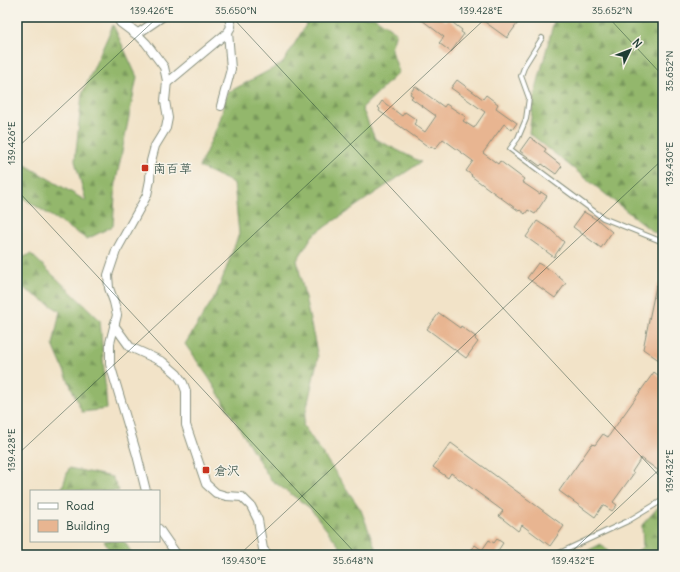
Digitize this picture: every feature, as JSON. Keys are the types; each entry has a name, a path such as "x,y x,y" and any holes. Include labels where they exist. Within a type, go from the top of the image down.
{"street":[{"path":"118,17 121,22 146,43 164,67 167,83 164,101 168,118 166,128 155,146 150,161 150,180 147,195 116,251 108,275 109,288 117,315 110,343 110,364 146,490"},
{"path":"137,34 162,17"},
{"path":"167,83 228,32 231,27 229,17"},
{"path":"221,106 231,69 228,32"},
{"path":"114,325 130,347 163,362 177,374 186,391 186,425 206,484 216,493 226,496 242,497 251,506 258,520 263,549 268,555"},
{"path":"160,530 177,555"}],"lane":[{"path":"542,38 525,65 521,76 529,98 526,119 518,138 510,149 603,218 663,242"},
{"path":"555,555 628,521 663,500"}],"green space":[{"path":"305,17 374,17 396,32 391,49 399,72 362,108 375,139 421,162 313,235 297,260 318,357 303,425 361,510 378,555 346,555 310,508 270,479 209,378 185,344 217,293 239,234 234,183 199,167 219,123 227,93 283,63 307,23"},
{"path":"555,17 663,17 663,236 653,232 529,133 534,97"},
{"path":"113,25 137,77 116,181 113,226 87,239 17,194 17,160 86,201 75,161 82,94"},
{"path":"31,254 100,320 107,409 82,412 53,345 60,311 17,284 17,260"},
{"path":"69,468 112,477 118,490 61,490"},
{"path":"663,502 663,555 632,555 643,547 642,525"},
{"path":"105,542 125,542 133,555 112,555"},
{"path":"601,544 611,555 579,555"}],"building":[{"path":"418,17 440,17 446,21 448,19 462,30 461,32 464,34 451,52 439,43 444,37"},
{"path":"478,17 522,17 507,38"},
{"path":"457,80 483,99 486,95 498,104 496,108 517,123 512,130 504,124 483,153 498,164 500,161 524,179 522,182 540,194 541,192 547,196 535,214 528,210 525,214 520,210 519,211 471,176 472,175 466,171 473,161 443,139 435,149 431,146 430,148 379,111 380,109 378,107 382,101 402,116 405,112 417,120 414,124 425,132 436,116 411,98 413,96 410,94 415,86 444,107 446,104 466,117 463,121 474,128 485,112 451,88"},
{"path":"530,137 546,149 544,152 562,166 556,174 542,164 540,166 520,151"},
{"path":"584,212 599,221 612,232 601,248 573,227"},
{"path":"537,221 551,230 564,242 554,257 526,237"},
{"path":"538,263 553,272 566,283 555,298 527,278"},
{"path":"663,281 663,363 643,349 656,286"},
{"path":"439,313 476,337 475,339 478,342 466,358 427,329"},
{"path":"654,372 663,379 663,474 641,458 632,472 634,473 613,502 617,505 612,511 603,505 595,517 559,491 592,444 595,445 603,434 608,437"},
{"path":"451,443 564,526 550,546 522,525 518,531 499,516 503,511 451,473 448,478 433,467"},
{"path":"497,539 503,543 495,555 468,555 475,545 482,550 489,540 494,543"}],"place":[{"name":"南百草","path":"145,168"},
{"name":"倉沢","path":"206,470"}]}
